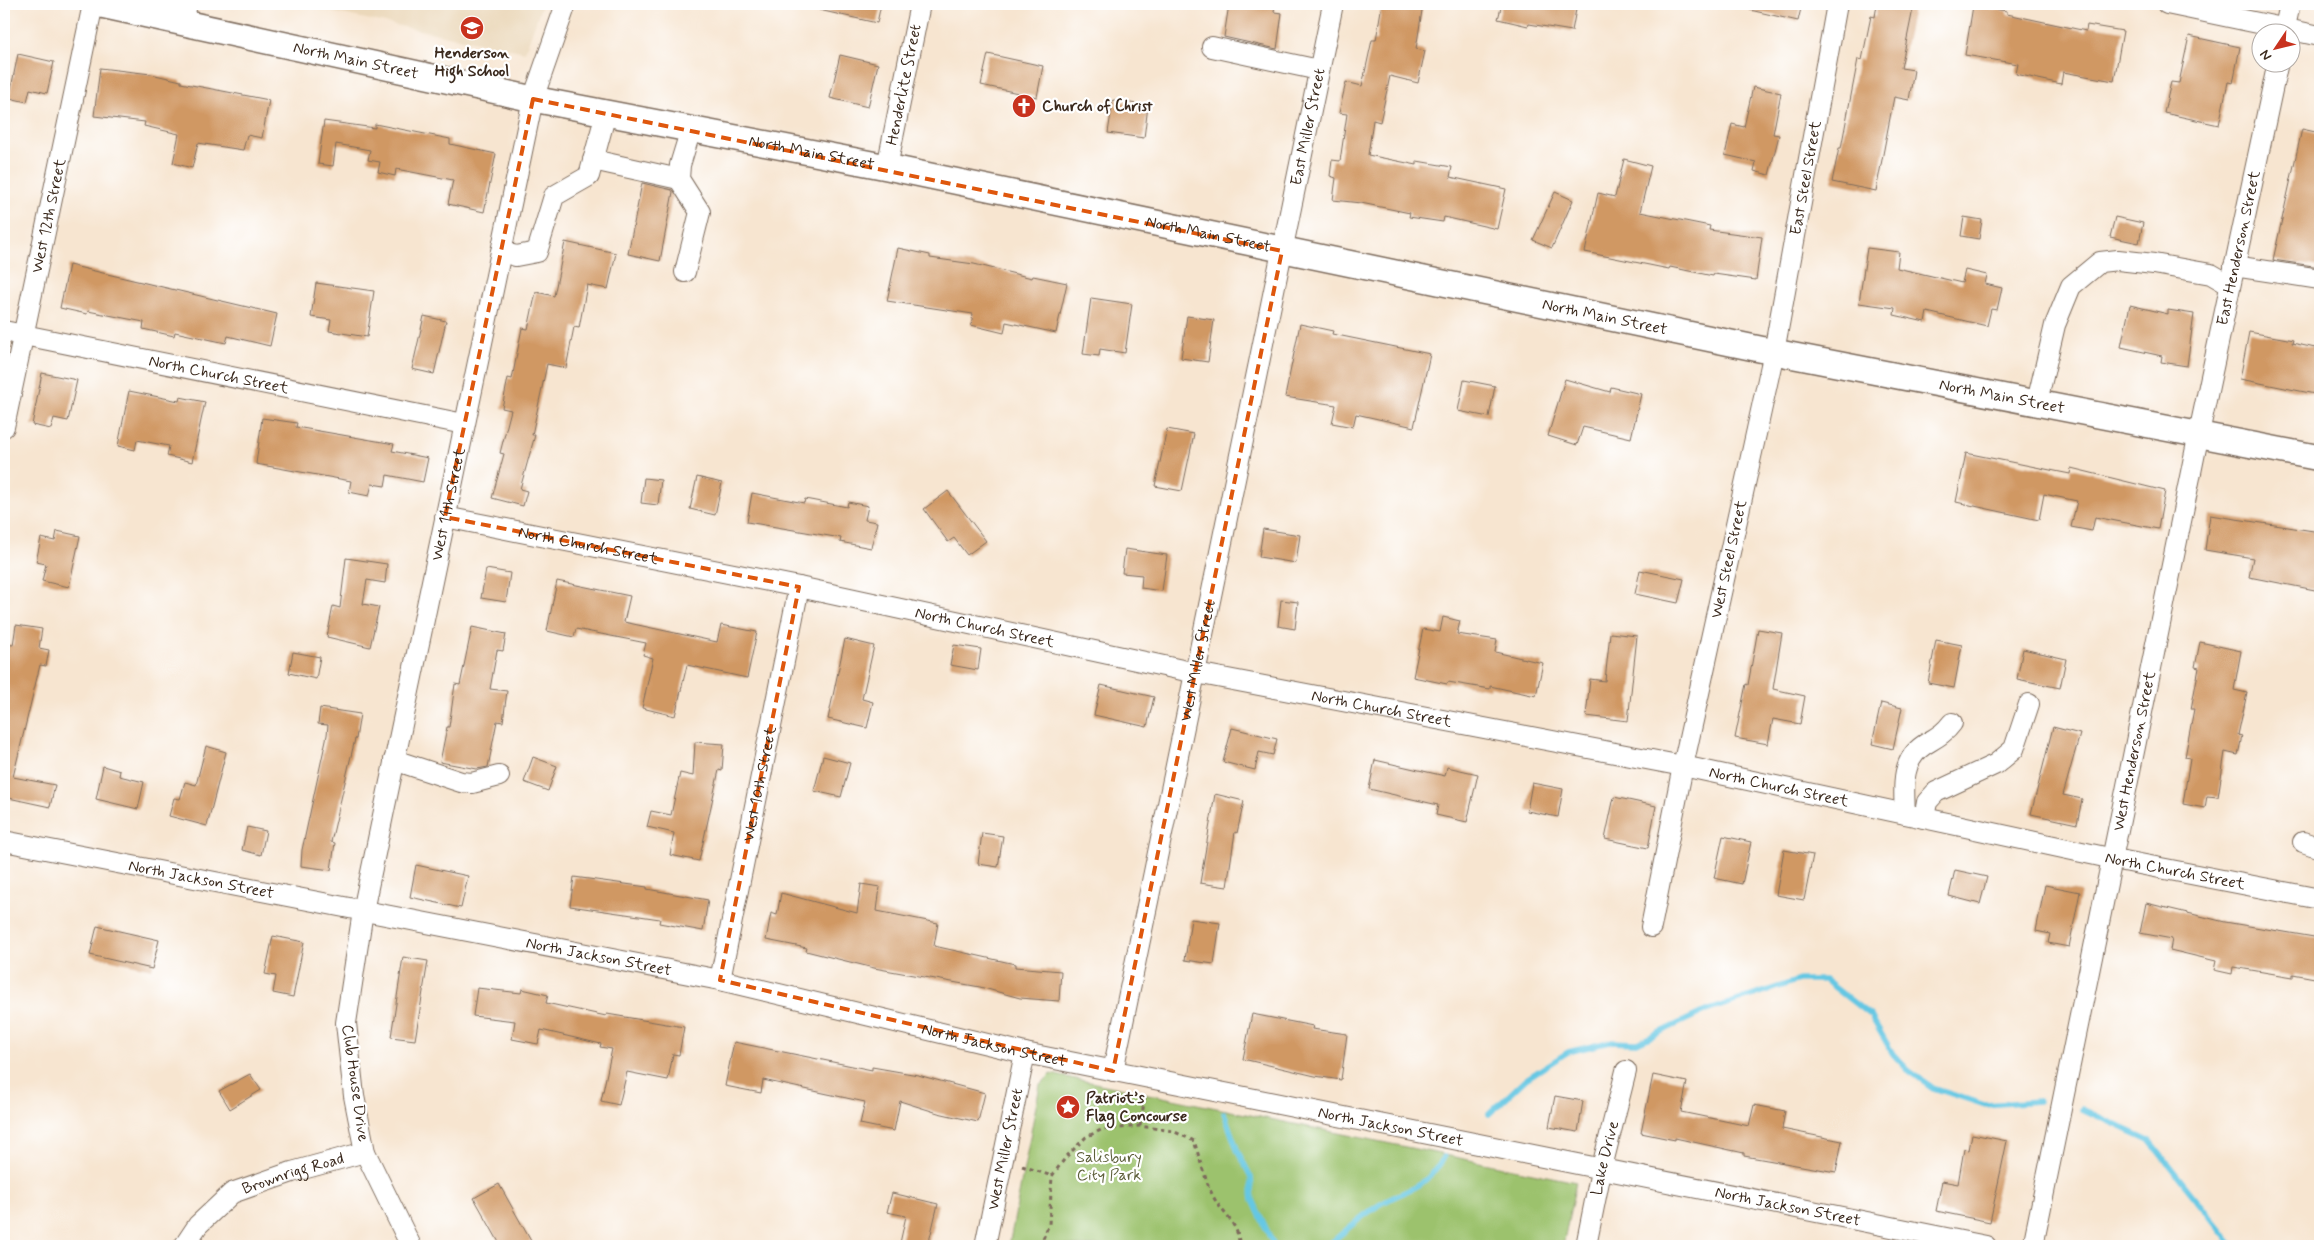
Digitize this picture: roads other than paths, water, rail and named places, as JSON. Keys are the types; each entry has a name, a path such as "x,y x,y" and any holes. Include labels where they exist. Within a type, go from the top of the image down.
{"main road":[{"name":"North Main Street","path":"97,4 185,13 534,99 888,167 1282,251 1774,352 2320,458"}],"street":[{"name":"West 12th Street","path":"4,427 13,333 93,4"},
{"name":"West 11th Street","path":"363,911 464,424 534,99 566,4"},
{"name":"Henderlite Street","path":"888,167 920,4"},
{"name":"East Miller Street","path":"1282,251 1333,4"},
{"name":"East Steel Street","path":"1774,352 1837,4"},
{"path":"2167,4 2252,24"},
{"path":"2286,22 2290,4"},
{"path":"2302,34 2320,36"},
{"path":"1212,47 1319,70"},
{"name":"East Henderson Street","path":"2199,433 2276,72"},
{"path":"501,252 516,256 537,252 554,196 589,176 606,113"},
{"path":"686,272 700,212 679,179 680,166 691,129"},
{"path":"593,160 679,179"},
{"name":"West Miller Street","path":"1113,1071 1282,251"},
{"path":"2037,402 2055,325 2071,286 2100,262 2118,260 2232,276 2320,279"},
{"name":"North Church Street","path":"13,333 464,424"},
{"name":"West Steel Street","path":"1683,766 1774,352"},
{"name":"West Henderson Street","path":"2033,1246 2114,859 2199,433"},
{"name":"North Church Street","path":"445,517 799,588 1196,673 1683,766 2114,859 2320,899"},
{"name":"West 10th Street","path":"720,980 799,588"},
{"path":"1924,818 1927,802 1936,792 1996,764 2014,749 2029,704"},
{"path":"1905,814 1906,766 1911,757 1922,746 1945,733 1952,723"},
{"path":"394,760 461,782 472,783 499,776"},
{"path":"1651,927 1683,766"},
{"name":"North Jackson Street","path":"4,841 720,980 1025,1053 1601,1171 1986,1246"},
{"name":"Club House Drive","path":"363,911 346,1023 354,1096 365,1152 411,1246"},
{"name":"West Miller Street","path":"985,1246 1025,1053"},
{"name":"Lake Drive","path":"1586,1246 1601,1171 1626,1070"},
{"name":"Brownrigg Road","path":"184,1246 198,1225 232,1193 292,1172 365,1152"}],"waterway":[{"path":"1489,1114 1526,1079 1568,1052 1609,1042 1637,1043 1703,1012 1799,980 1825,980 1871,1016 1893,1054 1908,1070 1933,1088 1985,1105 2038,1101"},
{"path":"2082,1109 2149,1140 2233,1246"},
{"path":"1224,1113 1238,1152 1251,1177 1253,1200 1274,1246"},
{"path":"1327,1246 1376,1207 1422,1183 1437,1168 1444,1157"}],"place":[{"name":"Henderson High School","path":"472,28"},
{"name":"Church of Christ","path":"1024,106"},
{"name":"Patriot’s Flag Concourse","path":"1068,1107"}],"park label":[{"name":"Salisbury City Park","path":"1109,1166"}]}
